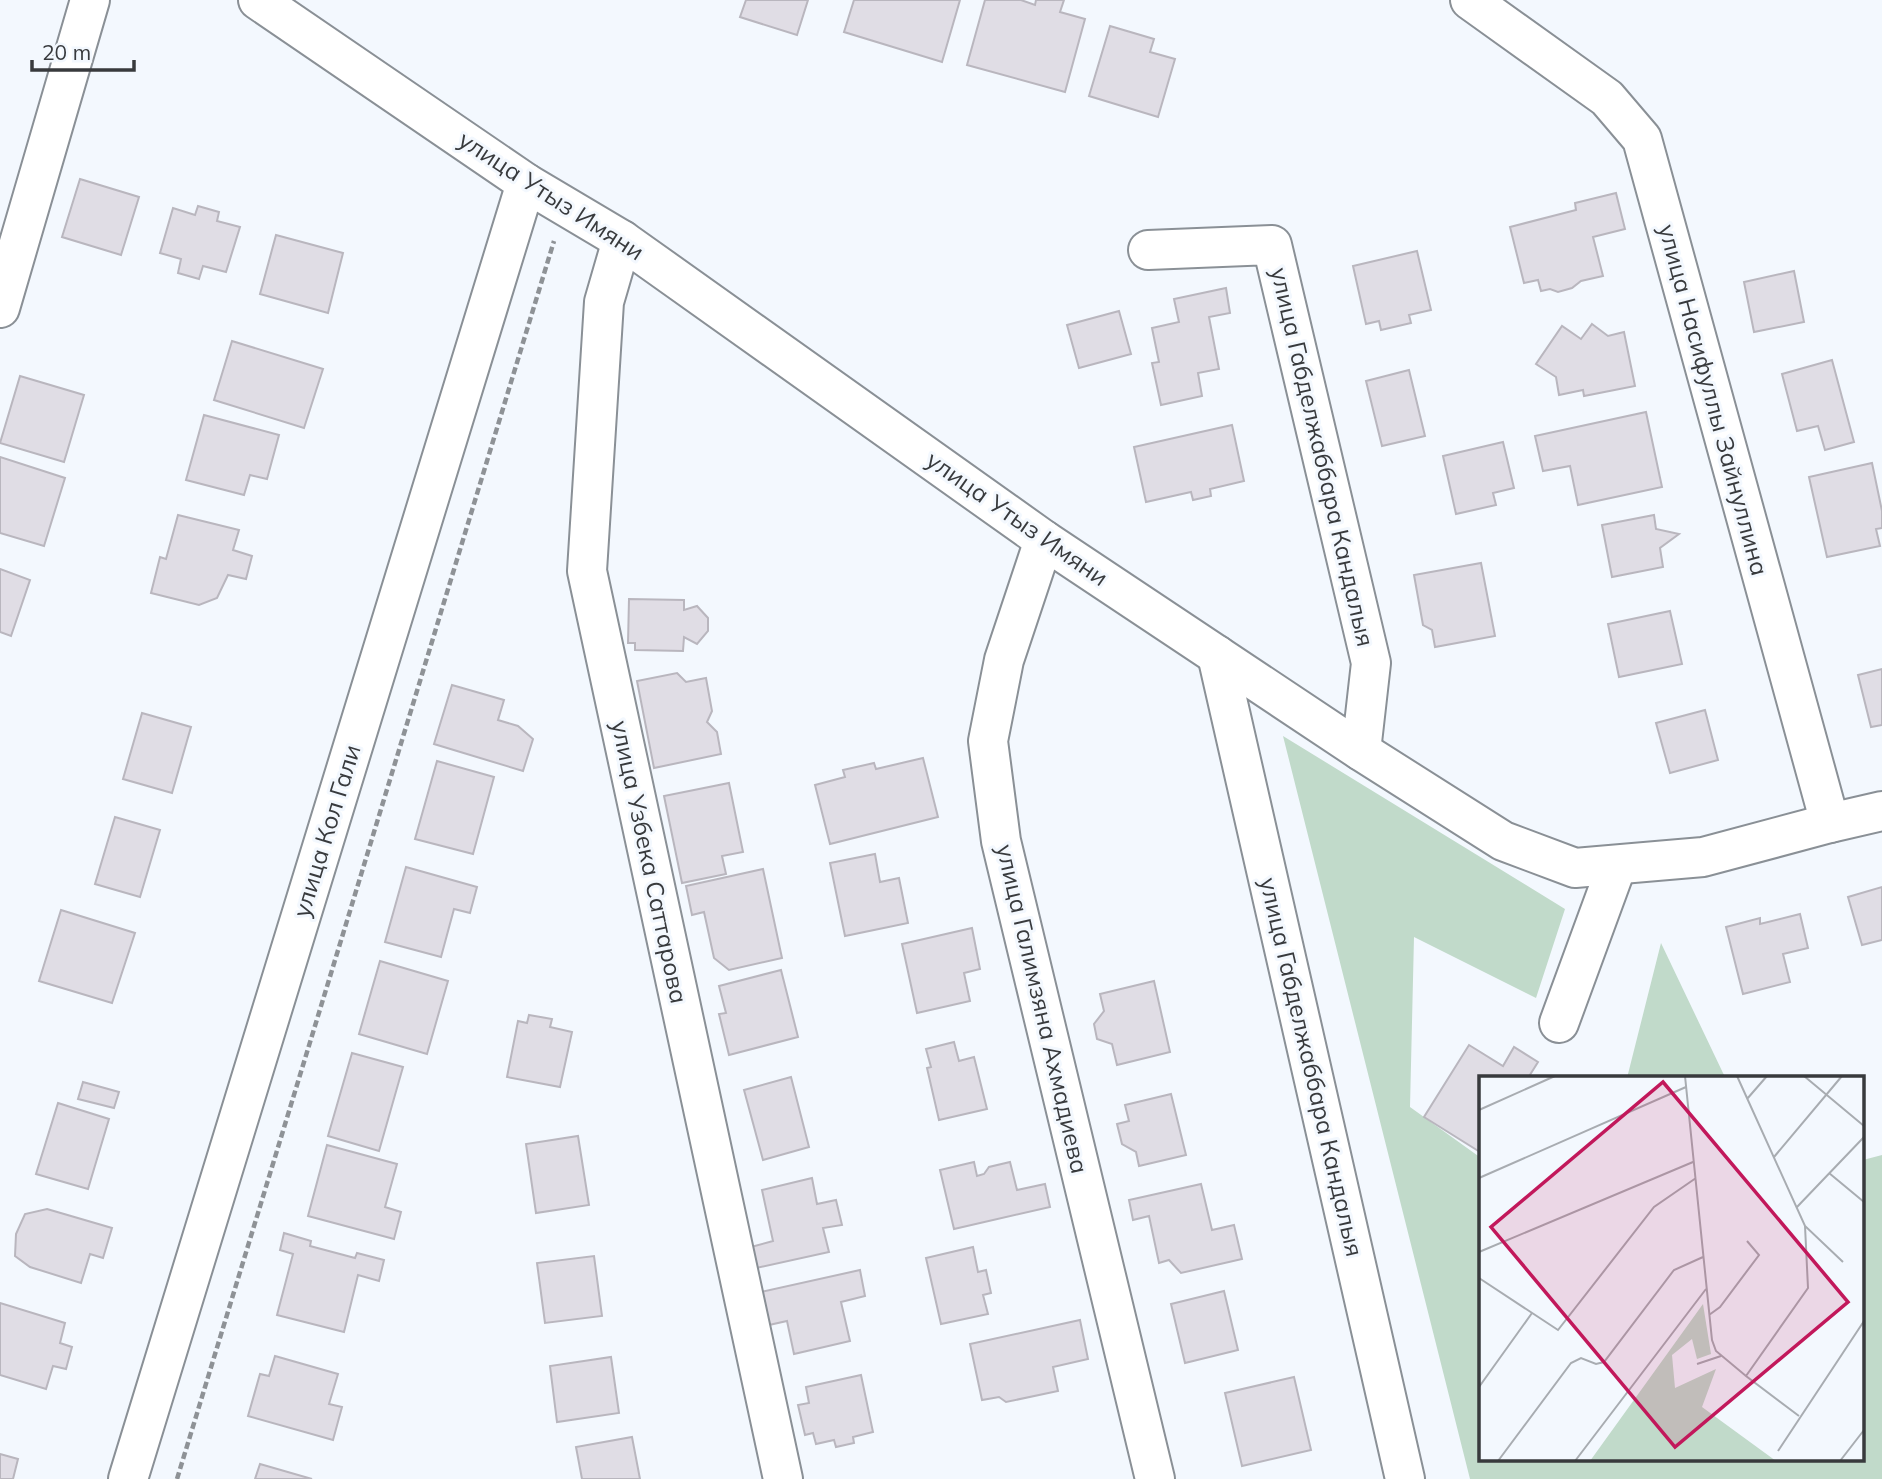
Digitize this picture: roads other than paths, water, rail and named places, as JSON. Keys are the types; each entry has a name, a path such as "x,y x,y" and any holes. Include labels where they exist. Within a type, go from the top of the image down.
{"street":[{"path":"0,308 90,0"},
{"name":"улица Утыз Имяни","path":"258,0 526,183 622,240 1044,540 1361,751 1503,841 1575,869 1703,857 1830,823"},
{"name":"улица Насифуллы Зайнуллина","path":"1470,0 1607,98 1642,139 1830,823"},
{"name":"улица Кол Гали","path":"128,1479 526,183"},
{"name":"улица Узбека Саттарова","path":"622,240 604,302 587,571 783,1479"},
{"name":"улица Габделжаббара Кандалыя","path":"1148,250 1272,245 1371,663 1361,751"},
{"name":"улица Галимзяна Ахмадиева","path":"1044,540 1004,660 988,741 1001,841 1155,1479"},
{"name":"улица Габделжаббара Кандалыя","path":"1217,655 1405,1479"},
{"path":"1830,823 1882,811"},
{"path":"1559,1023 1617,865"}]}
